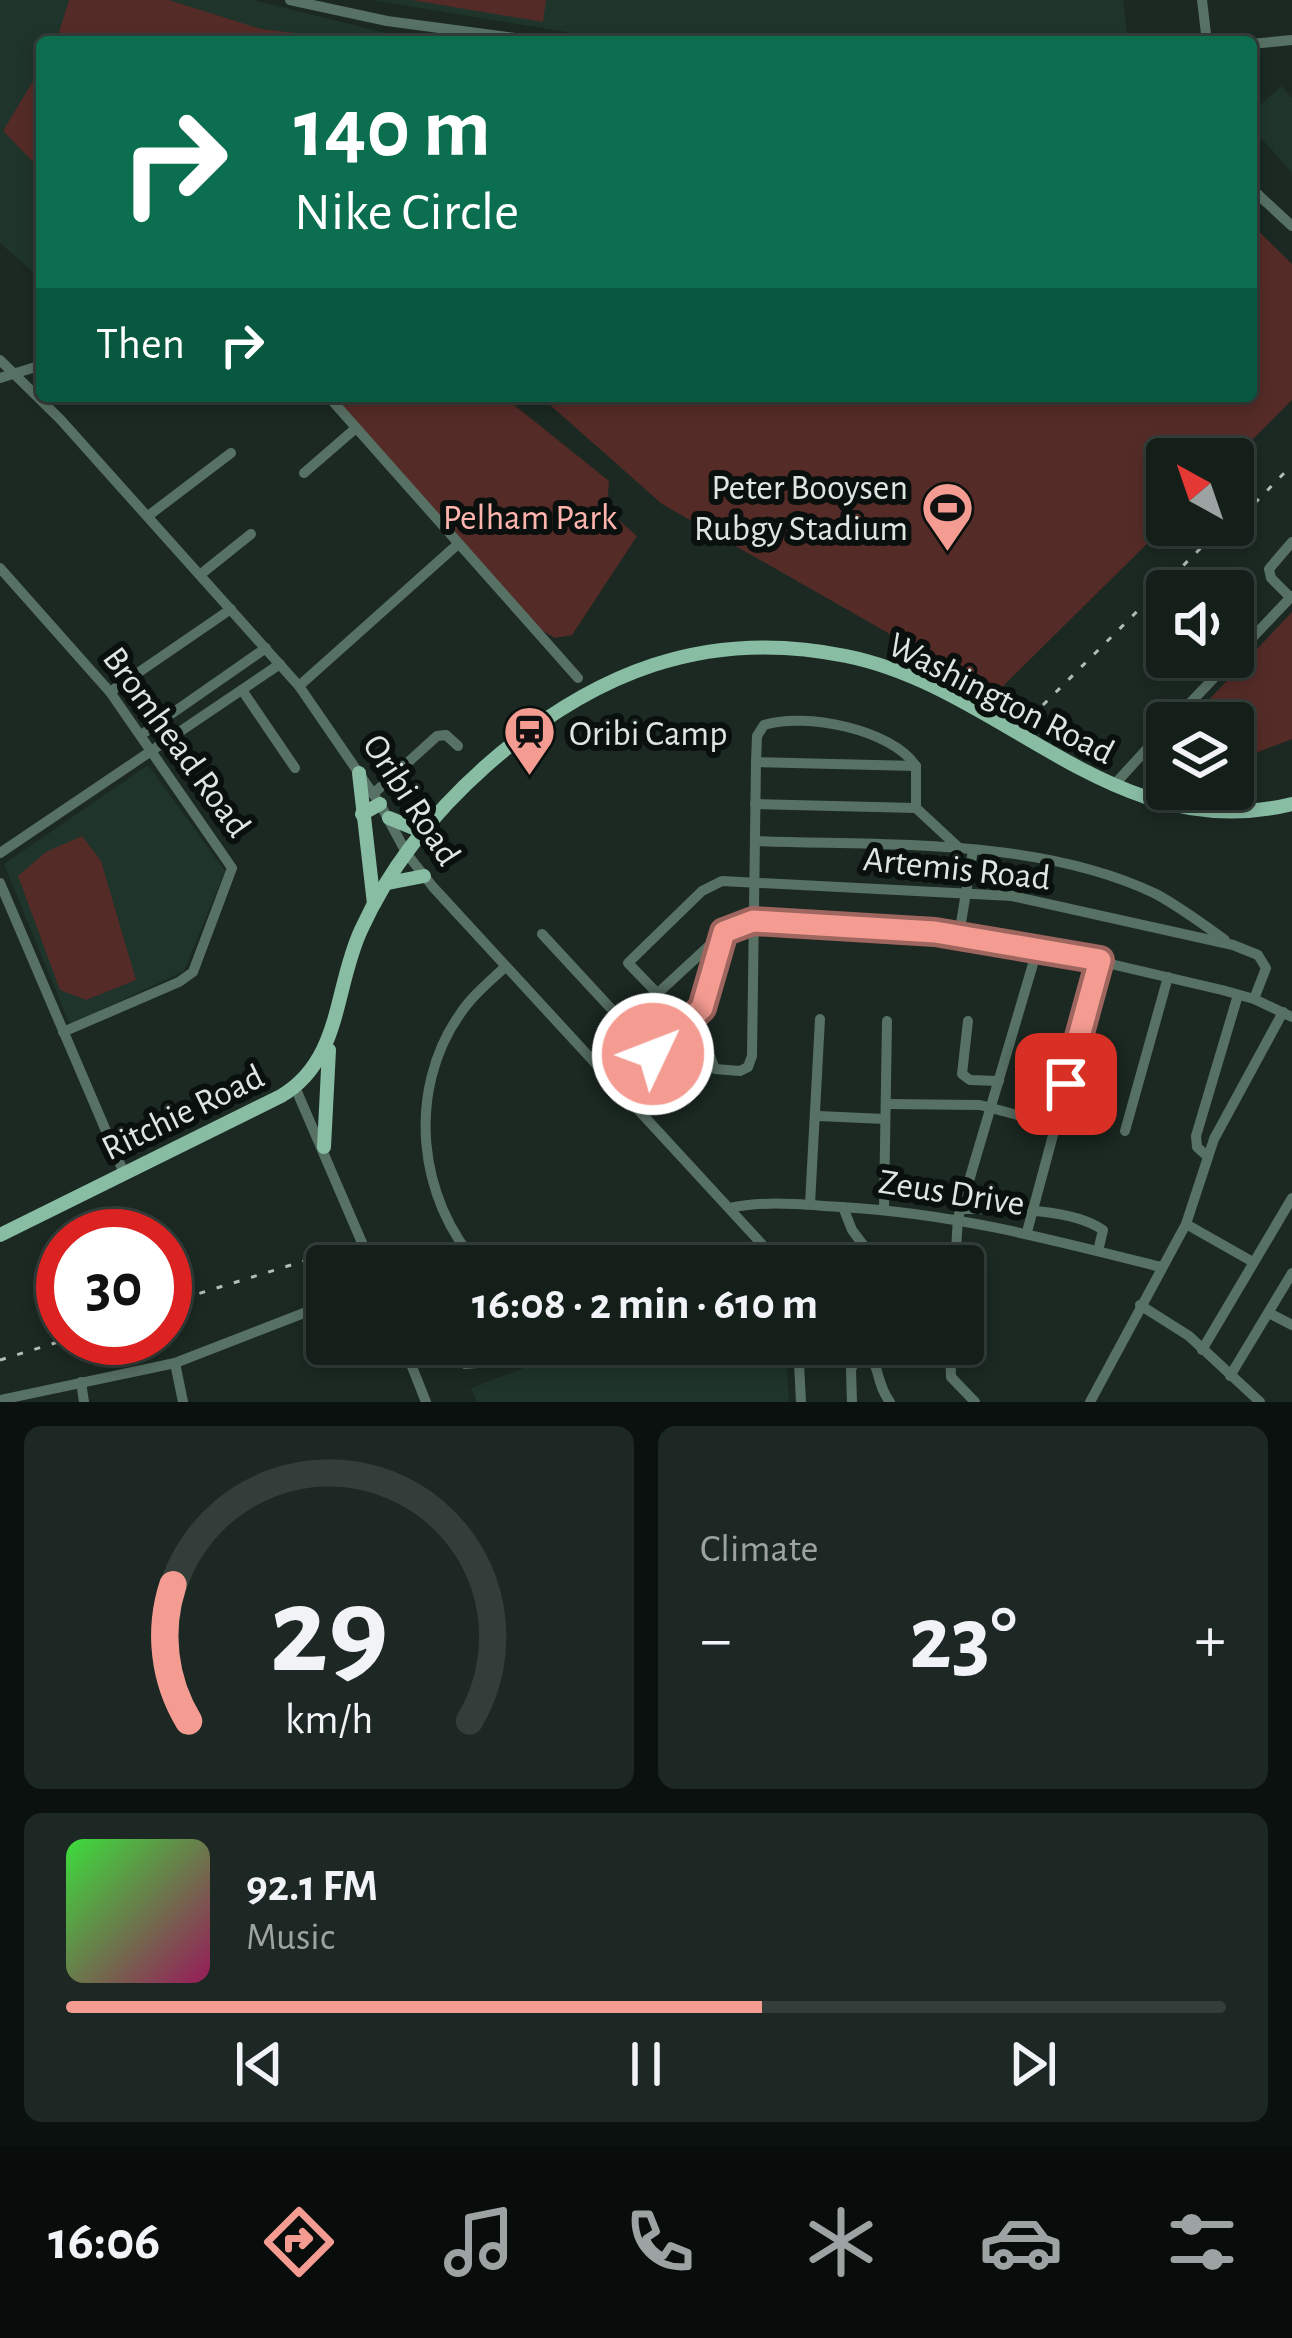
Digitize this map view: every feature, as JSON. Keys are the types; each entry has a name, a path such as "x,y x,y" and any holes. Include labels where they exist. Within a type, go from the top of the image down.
{"main road":[{"name":"Washington Road","path":"363,926 422,831 513,742 581,694 656,663 746,647 812,650 892,668 1113,786 1149,800 1200,810 1255,811 1292,804"},
{"path":"359,773 374,904"},
{"path":"362,814 381,805 422,831"},
{"path":"388,883 424,876"},
{"name":"Ritchie Road","path":"0,1235 295,1087 311,1073 330,1039 349,961 363,926"},
{"path":"324,1147 330,1039"}],"street":[{"path":"290,0 366,17 502,36"},
{"path":"366,0 366,17"},
{"path":"1202,0 1206,36"},
{"path":"1257,43 1292,40"},
{"path":"1257,194 1292,226"},
{"name":"Oribi Road","path":"0,360 6,376 36,397"},
{"path":"6,376 36,366"},
{"path":"31,392 36,377"},
{"name":"Oribi Road","path":"40,402 299,686 424,876 763,1245"},
{"path":"333,402 578,678"},
{"path":"304,473 356,428"},
{"path":"148,516 231,453"},
{"path":"201,574 251,534"},
{"path":"1191,702 1291,597 1271,578 1269,569 1292,542"},
{"path":"299,686 458,544"},
{"name":"Bromhead Road","path":"0,568 110,692 230,862 228,885 200,958 187,978 63,1032"},
{"path":"110,692 232,609"},
{"path":"141,735 266,648"},
{"path":"0,854 280,664"},
{"path":"242,691 295,768"},
{"path":"202,694 215,709"},
{"path":"916,808 916,766 901,748 885,739 830,725 772,722 759,731 755,804 756,881 753,921 752,1061 745,1069 721,1072 711,1064 690,1019 657,994 724,932 753,921 959,935 1038,947 1253,998 1287,1014 1208,1156 1186,1224 1090,1402"},
{"path":"381,805 437,736 446,735 458,746"},
{"path":"1113,786 1146,750"},
{"path":"756,762 916,766"},
{"path":"755,804 916,808 959,848"},
{"path":"755,842 959,848 1113,878 1155,894 1265,962 1253,998"},
{"path":"959,935 973,850"},
{"name":"Artemis Road","path":"657,994 628,963 707,886 722,881 1031,899 1233,945"},
{"path":"0,883 124,1172"},
{"path":"617,1085 706,1002 724,932"},
{"path":"542,934 653,1054"},
{"path":"957,1245 960,1214 1038,947"},
{"path":"1027,1232 1100,960"},
{"path":"463,1245 440,1205 426,1151 427,1109 436,1065 451,1028 505,967"},
{"path":"1125,1131 1168,977"},
{"path":"1208,1156 1196,1145 1196,1136 1238,995"},
{"path":"810,1204 820,1019"},
{"path":"968,1021 962,1074 970,1080 999,1081"},
{"path":"884,1208 887,1022"},
{"path":"295,1087 364,1245"},
{"path":"886,1104 993,1107 1055,1125"},
{"path":"818,1116 885,1120"},
{"path":"1202,1350 1292,1198"},
{"name":"Zeus Drive","path":"730,1208 810,1204 960,1214 1161,1267"},
{"path":"843,1207 863,1245"},
{"path":"960,1214 1032,1208 1101,1227 1098,1251"},
{"path":"1186,1224 1253,1262"},
{"path":"1230,1376 1292,1273"},
{"path":"1140,1306 1168,1320 1260,1402"},
{"path":"192,1357 306,1312"},
{"path":"1269,1312 1292,1325"},
{"path":"0,1400 166,1365"},
{"path":"176,1365 183,1402"},
{"path":"411,1365 426,1402"},
{"path":"799,1365 801,1402"},
{"path":"852,1402 853,1365"},
{"path":"876,1365 881,1389 890,1402"},
{"path":"949,1365 949,1372 975,1402"},
{"path":"81,1382 84,1402"}],"shaded area":[{"path":"0,0 253,0 398,36 36,36 36,275 0,243"},
{"path":"371,0 1123,0 1127,36 591,36"},
{"path":"1282,86 1292,98 1292,173 1257,134 1257,108"},
{"path":"148,765 225,871 184,971 70,1025 4,864"},
{"path":"787,1365 789,1402 477,1402 471,1388 524,1368"}],"green space":[{"path":"69,0 169,0 261,29 321,36 58,36"},
{"path":"412,0 546,0 543,22"},
{"path":"36,76 36,165 3,131"},
{"path":"1257,230 1292,264 1292,400 1254,438 1146,438 1146,545 995,694 662,504 547,402 1257,402"},
{"name":"Pelham Park","path":"328,402 510,402 609,481 607,510 637,536 572,635 555,638 516,615"},
{"path":"1292,612 1292,739 1254,754 1254,702 1207,702 1230,678 1254,678 1254,652"},
{"path":"82,836 101,861 136,980 86,1000 60,990 18,876 46,852"}],"railway":[{"path":"1254,504 1292,465"},
{"path":"1043,705 1203,546"},
{"path":"192,1296 306,1260"},
{"path":"0,1360 36,1349"}],"place":[{"name":"Peter Booysen Rubgy Stadium","path":"947,553"},
{"name":"Oribi Camp","path":"530,778"}],"route":[{"path":"653,1054 702,1008 724,932 732,928 753,921 935,932 1100,960 1066,1084"}]}
